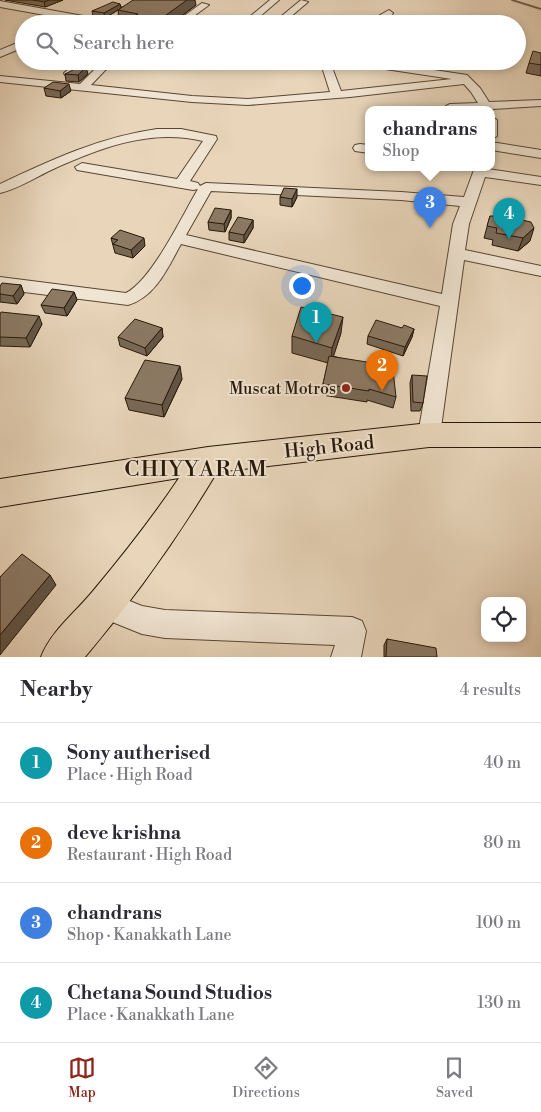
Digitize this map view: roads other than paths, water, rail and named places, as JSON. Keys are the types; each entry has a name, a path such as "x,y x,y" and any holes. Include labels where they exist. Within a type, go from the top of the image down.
{"main road":[{"name":"High Road","path":"0,493 208,460 429,435 541,435"},
{"path":"60,657 105,606 174,514 208,460"}],"street":[{"path":"257,15 276,0"},
{"path":"287,15 304,2"},
{"path":"6,5 63,15"},
{"path":"190,15 205,5"},
{"path":"385,15 389,13"},
{"path":"0,54 15,48"},
{"path":"69,73 73,70"},
{"path":"84,86 99,70"},
{"path":"328,70 336,95"},
{"path":"416,70 451,75 467,80 485,106"},
{"path":"0,79 162,94 192,99 248,102 336,95 467,80"},
{"path":"495,106 541,103"},
{"path":"0,189 105,142 144,134 182,133 211,139 181,184"},
{"path":"495,147 541,154"},
{"path":"82,167 206,187 401,196 468,202"},
{"path":"429,435 461,224 480,171"},
{"path":"491,171 541,181"},
{"path":"0,283 128,299 138,295 147,285 177,238 206,187"},
{"path":"177,238 449,302"},
{"path":"456,253 541,271"},
{"path":"105,606 142,620 165,624 352,631 346,657"}],"waterway":[{"path":"512,0 541,9"}],"place":[{"name":"chandrans","path":"430,228"},
{"name":"Chetana Sound Studios","path":"509,239"},
{"name":"Sony autherised","path":"316,343"},
{"name":"Muscat Motros","path":"346,388"},
{"name":"deve krishna","path":"382,391"}],"district":[{"name":"CHIYYARAM","path":"196,468"}]}
